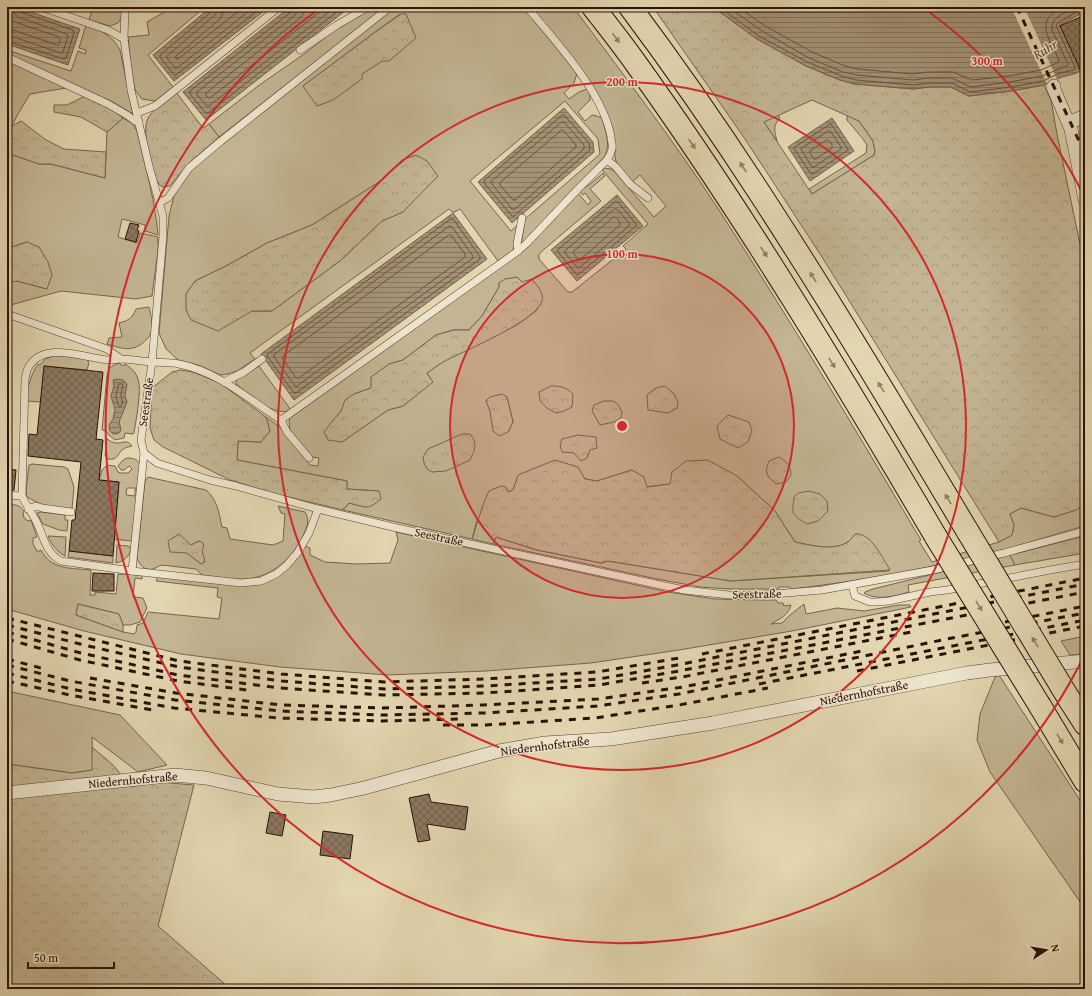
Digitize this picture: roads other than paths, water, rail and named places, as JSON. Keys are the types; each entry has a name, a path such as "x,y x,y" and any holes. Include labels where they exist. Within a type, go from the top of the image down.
{"highway":[{"path":"593,7 637,64 769,259 865,416 936,538 1085,781"},
{"path":"630,7 658,43 723,137 793,245 888,398 1085,724"}],"street":[{"path":"1054,86 1053,88 1069,123 1085,200"},
{"path":"1069,123 1085,116"},
{"name":"Niedernhofstraße","path":"7,793 175,775 206,778 278,794 314,797 331,795 364,788 499,751 545,743 611,739 705,724 990,670 1085,661"}],"lane":[{"path":"41,7 108,30 124,39"},
{"path":"125,7 124,39 131,90 163,216 163,236 152,362 178,364 203,371 224,382 281,420 287,432 309,458"},
{"path":"137,113 155,106 279,7"},
{"path":"300,50 337,25 368,7"},
{"path":"159,203 168,198 189,168 390,7"},
{"path":"281,420 518,251 528,243 607,160 612,149 610,132 605,117 596,99 584,78 562,48 527,7"},
{"path":"7,57 108,104 139,122"},
{"path":"607,160 616,167 630,184 648,198"},
{"path":"518,251 517,244 522,218"},
{"path":"7,314 107,349 121,359"},
{"name":"Seestraße","path":"22,496 25,380 28,368 43,354 65,353 109,360 121,359 152,362 141,440 144,453 157,463 210,480 318,509 420,533 684,590 729,595 762,596 804,593 933,570 1085,531"},
{"path":"224,382 244,372 262,359"},
{"path":"132,571 144,453"},
{"path":"7,495 22,496 28,509 36,520 47,548 54,557 61,561 132,571 241,583 261,581 276,574 287,565 298,552 309,534 318,509"},
{"path":"28,509 36,506 71,512"},
{"path":"852,585 856,596 863,600 870,602 889,601 930,592 1085,564"}],"water":[{"path":"7,7 16,7 80,29 68,65 7,44"},
{"path":"211,7 269,7 174,81 153,55"},
{"path":"290,7 350,7 206,120 183,92"},
{"name":"Ruhr","path":"713,7 1085,7 1085,9 1081,11 1082,13 1059,26 1061,27 1074,55 1079,68 1078,69 1080,68 1081,71 1044,85 969,96 951,87 913,89 855,84 840,80 806,66 757,39"},
{"path":"564,108 593,142 594,152 512,223 478,182"},
{"path":"832,118 854,151 810,181 788,147"},
{"path":"617,195 643,226 577,281 551,250"},
{"path":"453,213 487,259 294,400 261,354"},
{"path":"113,380 123,380 127,384 125,396 127,402 119,422 121,429 120,432 113,434 110,431 109,425 113,419 115,409 111,396 114,386"}],"railway":[{"path":"1017,7 1085,154"},
{"path":"702,654 1085,578"},
{"path":"7,625 179,667 282,681 385,689 485,686 599,679 677,665 1085,584"},
{"path":"7,632 77,652 178,675 280,688 383,695 485,693 599,685 679,671 1085,592"},
{"path":"1005,622 1085,606"},
{"path":"7,665 70,681 175,700 280,711 382,715 485,713 597,706 679,694 952,638 1085,613"},
{"path":"7,618 179,661 281,674 384,682 484,679 597,672 679,658"},
{"path":"759,684 1085,620"},
{"path":"857,671 1085,626"},
{"path":"642,683 682,677 911,632"},
{"path":"7,639 80,660 178,681 247,690"},
{"path":"90,678 176,693 281,705 383,708 484,705 598,699 683,687 867,650"},
{"path":"7,659 41,668"},
{"path":"7,673 71,689 174,708 278,718 382,721 460,719"},
{"path":"7,681 70,695 158,711"},
{"path":"443,725 486,725 595,718 679,705 768,688"}]}
